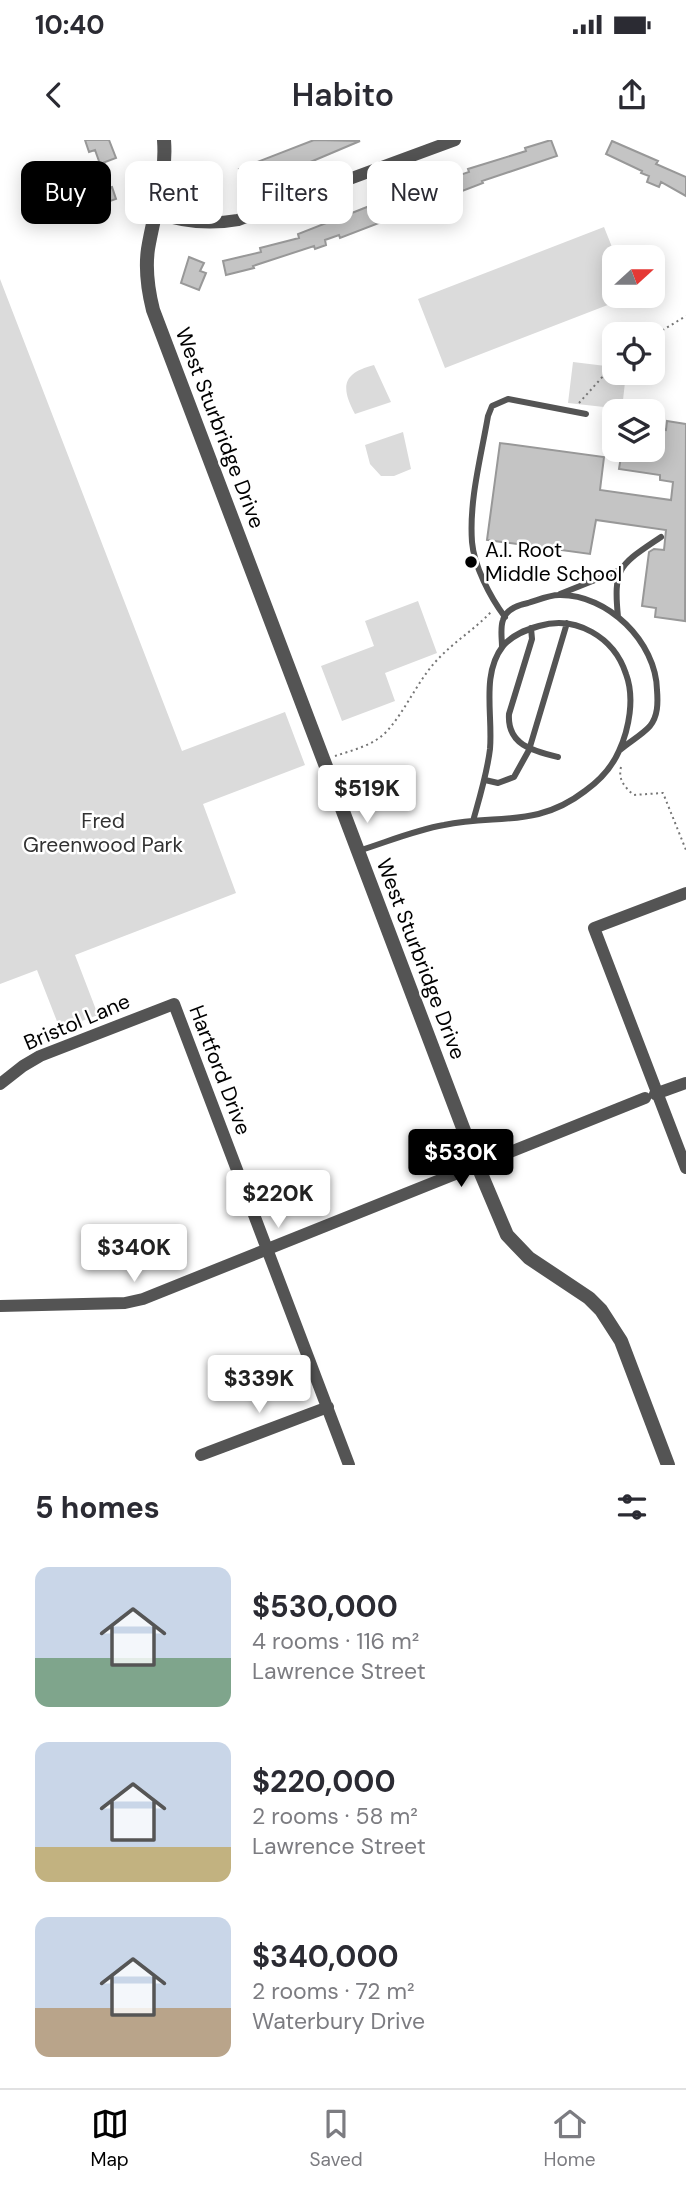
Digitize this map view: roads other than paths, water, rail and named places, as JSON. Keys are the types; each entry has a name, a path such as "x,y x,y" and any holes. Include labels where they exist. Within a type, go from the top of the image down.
{"street":[{"name":"West Sturbridge Drive","path":"164,140 164,161"},
{"path":"223,222 238,220 455,140"},
{"name":"West Sturbridge Drive","path":"154,224 147,271 153,310 500,1223 518,1248 583,1293 601,1310 621,1341 668,1465"},
{"path":"686,893 594,928 653,1095 686,1168"},
{"name":"Bristol Lane","path":"0,1084 40,1056 174,1004"},
{"name":"Hartford Drive","path":"174,1004 349,1465"},
{"path":"0,1306 125,1303 143,1299 686,1083"},
{"path":"201,1455 328,1407"}],"lane":[{"path":"505,617 497,606 472,544 473,508 488,416 492,406 508,399 586,414"},
{"path":"618,617 615,587 620,570 632,556 661,537"},
{"path":"502,647 502,621 508,612 519,605 558,595 620,570"},
{"path":"558,595 584,598 618,617 632,630 650,655 657,682 658,710 650,726 620,750"},
{"path":"358,851 415,832 472,821 524,818 554,810 570,803 592,786 608,770 620,750 629,719 630,695 627,675 612,647 594,632 576,624 552,622 513,636 502,647 491,667 492,717 485,780 472,821"},
{"path":"485,780 498,783 514,777 529,750 567,623"},
{"path":"531,628 531,639 509,714 508,726 514,737 529,750 558,757"}],"place":[{"name":"A.I. Root Middle School","path":"471,562"}],"park label":[{"name":"Fred Greenwood Park","path":"103,833"}]}
